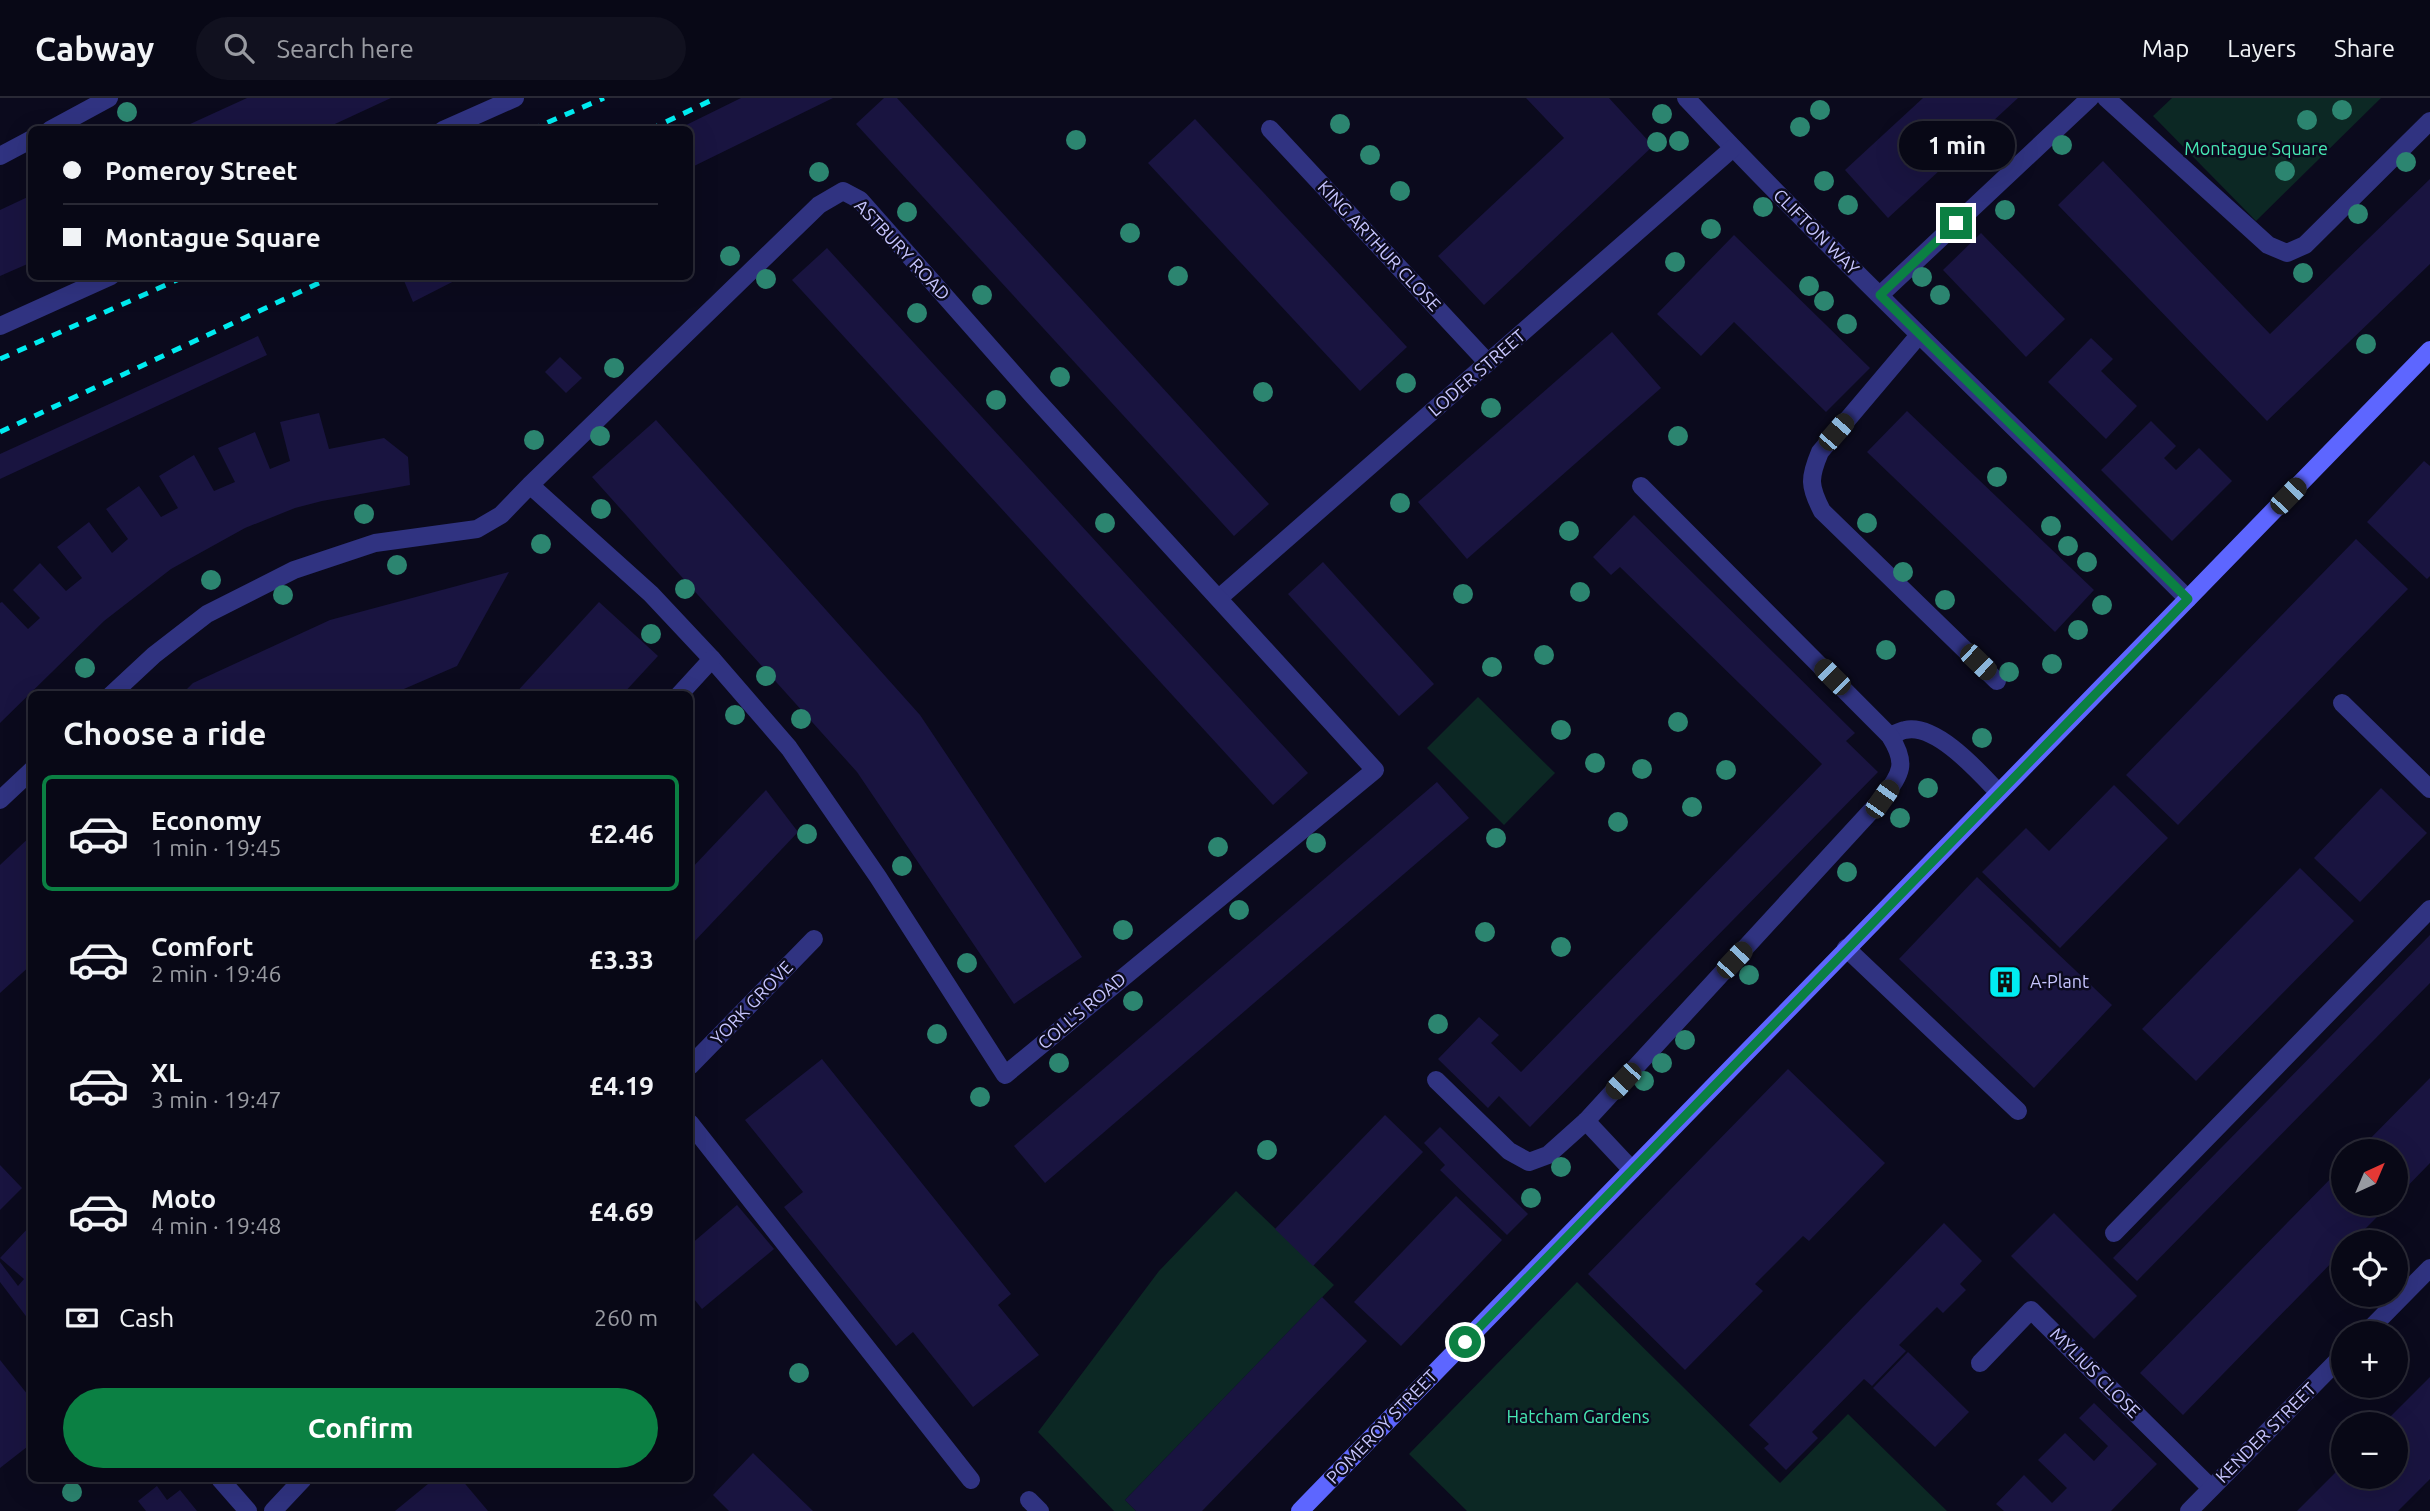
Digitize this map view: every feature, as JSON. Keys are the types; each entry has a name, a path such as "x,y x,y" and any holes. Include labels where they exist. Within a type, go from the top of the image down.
{"main road":[{"name":"POMEROY STREET","path":"1300,1511 2430,350"}],"street":[{"path":"57,126 109,98"},
{"path":"452,126 515,98"},
{"name":"CLIFTON WAY","path":"1686,98 1919,335 2188,599"},
{"path":"1880,295 2090,98"},
{"path":"2106,98 2268,245 2287,253 2305,245 2430,121"},
{"name":"KING ARTHUR CLOSE","path":"1270,130 1488,363"},
{"path":"0,156 28,141"},
{"name":"LODER STREET","path":"1219,598 1733,148"},
{"name":"ASTBURY ROAD","path":"115,691 154,655 207,614 294,570 375,543 477,529 501,515 819,205 843,191 860,200 1034,397 1219,598"},
{"path":"0,326 102,280"},
{"path":"1919,335 1820,452 1811,474 1812,492 1822,511 1997,681"},
{"path":"530,485 651,594 712,659 683,691"},
{"path":"1436,1080 1509,1151 1529,1162 1548,1155 1586,1121 1882,799 1898,776 1901,755 1890,736 1641,486"},
{"name":"COLL'S ROAD","path":"712,659 789,748 878,877 1005,1075 1374,770 1219,598"},
{"path":"2342,704 2430,789"},
{"path":"1890,736 1906,730 1932,735 1951,747 1998,792"},
{"path":"0,800 28,774"},
{"path":"2114,1233 2430,909"},
{"name":"YORK GROVE","path":"693,1063 814,939"},
{"path":"1846,948 2018,1111"},
{"path":"1586,1121 1632,1170"},
{"path":"693,1128 971,1480"},
{"path":"2378,1321 2430,1268"},
{"name":"MYLIUS CLOSE","path":"1980,1363 2031,1310 2211,1488"},
{"name":"KENDER STREET","path":"2189,1511 2331,1367"},
{"path":"223,1482 248,1511"},
{"path":"272,1511 300,1482"}],"green space":[{"name":"Montague Square","path":"2172,98 2381,98 2256,221 2153,116"},
{"path":"1478,697 1555,773 1504,825 1427,748"},
{"path":"1236,1191 1334,1285 1125,1500 1136,1511 1114,1511 1038,1432 1159,1271"},
{"name":"Hatcham Gardens","path":"1577,1282 1780,1483 1848,1414 1947,1511 1467,1511 1409,1454"}],"building":[{"path":"247,98 391,98 331,126 186,126"},
{"path":"741,98 833,98 693,167 693,126 684,126"},
{"path":"884,98 897,98 1269,504 1234,536 856,124"},
{"path":"1526,98 1609,98 1653,146 1484,305 1438,256 1564,138"},
{"path":"1923,98 2018,98 1888,218 1845,170"},
{"path":"1195,119 1407,347 1360,391 1148,163"},
{"path":"2103,161 2270,334 2430,179 2430,264 2267,421 2058,205"},
{"path":"28,197 28,264 0,276 0,210"},
{"path":"1981,233 2065,319 2026,357 1943,270"},
{"path":"1734,235 1870,368 1826,412 1734,322 1701,356 1657,314"},
{"path":"827,248 1308,773 1273,805 792,280"},
{"path":"404,280 456,280 413,302"},
{"path":"1612,332 1661,388 1467,559 1418,502"},
{"path":"258,336 267,355 0,479 0,454"},
{"path":"2091,338 2113,359 2101,371 2137,406 2106,439 2048,382"},
{"path":"560,357 582,378 566,393 545,372"},
{"path":"1907,411 2094,590 2055,632 1867,452"},
{"path":"319,413 329,449 384,438 408,457 410,485 295,508 245,528 171,569 104,621 33,691 28,691 28,696 0,723 0,603 28,629 40,618 13,590 40,563 66,591 82,578 57,547 89,522 112,553 128,539 106,509 139,486 161,517 178,508 159,476 194,455 214,491 235,482 218,448 255,432 270,469 290,461 280,422"},
{"path":"656,420 920,715 1082,957 1014,1004 857,772 592,477"},
{"path":"2151,421 2176,446 2164,458 2176,470 2199,448 2232,481 2172,541 2101,470"},
{"path":"2424,461 2430,466 2430,576 2427,579 2367,522"},
{"path":"1634,515 1855,733 1846,741 1878,772 1530,1127 1499,1096 1488,1108 1438,1059 1479,1017 1499,1035 1491,1043 1521,1072 1822,764 1620,567 1611,575 1593,557"},
{"path":"2356,539 2408,589 2178,825 2126,775"},
{"path":"1323,562 1434,684 1399,716 1288,594"},
{"path":"509,572 457,666 399,691 185,691 193,683 330,620"},
{"path":"599,602 658,656 626,691 518,691"},
{"path":"1437,782 1469,818 1045,1183 1014,1146"},
{"path":"2114,785 2168,838 2060,948 1982,872 2026,828 2049,851"},
{"path":"2381,788 2427,833 2360,902 2314,858"},
{"path":"766,790 798,832 693,943 693,867"},
{"path":"28,839 28,968 0,993 0,865"},
{"path":"2300,868 2354,921 2196,1081 2142,1029"},
{"name":"A-Plant","path":"1977,877 2112,1005 2034,1088 1899,959"},
{"path":"2430,935 2430,983 2137,1281 2113,1258"},
{"path":"822,1059 1011,1294 998,1305 1039,1355 973,1407 913,1332 896,1346 784,1207 803,1192 745,1120"},
{"path":"1788,1069 1885,1163 1809,1241 1803,1236 1755,1284 1763,1291 1685,1370 1588,1274"},
{"path":"2430,1078 2430,1163 2408,1186 2408,1139 2370,1139"},
{"path":"1385,1115 1423,1152 1313,1266 1275,1229"},
{"path":"1440,1127 1528,1214 1507,1235 1440,1170 1445,1165 1424,1143"},
{"path":"0,1165 22,1188 0,1210"},
{"path":"2331,1178 2331,1216 2378,1216 2364,1230 2331,1230 2331,1263 2183,1415 2140,1373"},
{"path":"1456,1196 1502,1240 1401,1346 1354,1302"},
{"path":"737,1205 774,1249 702,1309 693,1298 693,1242"},
{"path":"2054,1213 2137,1296 2094,1339 2011,1256"},
{"path":"1944,1223 1982,1261 1960,1284 1966,1290 1943,1313 1937,1307 1899,1345 1906,1351 1872,1386 1864,1379 1812,1432 1818,1438 1786,1470 1764,1448 1769,1444 1749,1425"},
{"path":"28,1228 28,1319 0,1282 0,1262 18,1286 24,1279 0,1258"},
{"path":"1322,1297 1367,1341 1202,1511 1136,1511 1125,1500"},
{"path":"1908,1352 1969,1412 1935,1447 1873,1388"},
{"path":"0,1360 28,1395 28,1446 0,1468"},
{"path":"2430,1377 2430,1479 2398,1511 2297,1511 2331,1477 2331,1489 2408,1489 2408,1412 2395,1412"},
{"path":"2094,1403 2157,1464 2111,1511 2004,1511 1996,1504 2024,1475 2052,1503 2067,1488 2038,1460 2065,1433 2094,1461 2108,1446 2079,1418"},
{"path":"753,1453 813,1511 729,1511 713,1495"},
{"path":"430,1482 464,1482 488,1511 395,1511"},
{"path":"157,1486 167,1500 180,1490 197,1511 146,1511 138,1501"}],"railway":[{"path":"539,126 604,98"},
{"path":"657,126 716,98"},
{"path":"0,359 177,280"},
{"path":"0,432 325,280"}],"place":[{"name":"A-Plant","path":"2005,982"}],"route":[{"path":"1465,1342 2188,599 1880,295 1956,223"}]}
